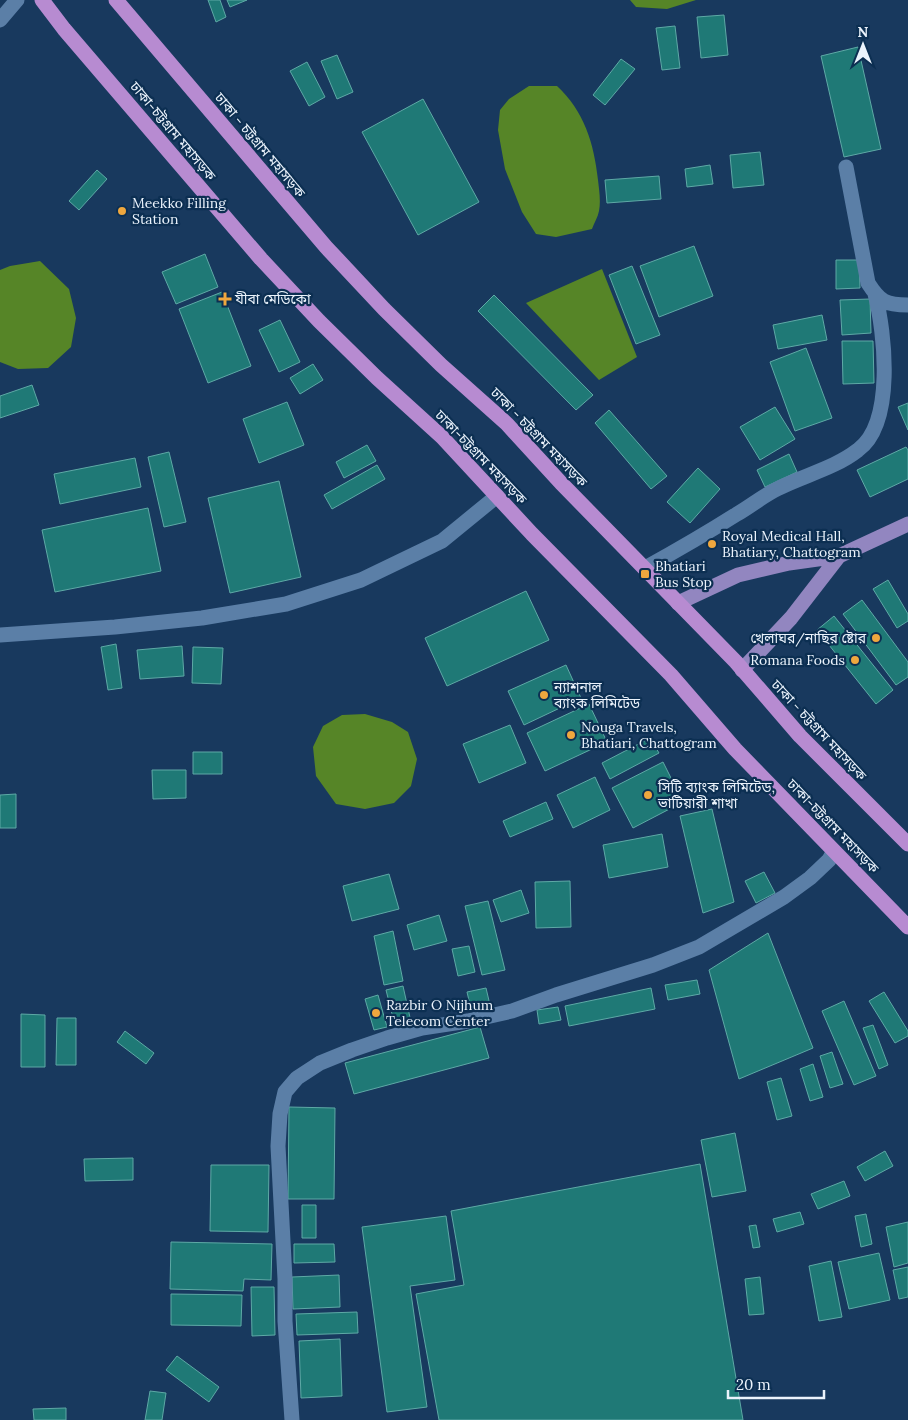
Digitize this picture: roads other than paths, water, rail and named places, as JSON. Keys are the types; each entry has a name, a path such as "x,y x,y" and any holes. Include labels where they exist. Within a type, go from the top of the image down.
{"highway":[{"name":"ঢাকা-চট্টগ্রাম মহাসড়ক","path":"42,0 64,30 261,259 376,378 442,437 671,675 735,749 908,927"},
{"name":"ঢাকা - চট্টগ্রাম মহাসড়ক","path":"116,0 326,247 384,309 441,365 507,424 561,483 742,670 800,736 908,844"}],"main road":[{"path":"678,603 738,575 789,563 839,556 908,524"},
{"path":"742,670 791,618 839,556"}],"street":[{"path":"0,20 17,0"},
{"path":"645,568 724,523 778,489 833,464 858,450 867,442 879,419 883,400 881,318 875,294 868,283 846,167"},
{"path":"875,294 890,305 908,304"},
{"path":"0,635 115,627 202,618 286,604 361,580 442,540 497,496"},
{"path":"292,1420 285,1321 285,1279 278,1146 280,1114 285,1092 297,1078 320,1063 387,1038 422,1028 468,1021 512,1011 653,965 698,947 784,898 810,878 834,851"}],"place":[{"name":"Meekko Filling Station","path":"122,211"},
{"name":"যীবা মেডিকো","path":"225,299"},
{"name":"Royal Medical Hall, Bhatiary, Chattogram","path":"712,544"},
{"name":"Bhatiari Bus Stop","path":"645,574"},
{"name":"খেলাঘর/নাছির ষ্টোর","path":"876,638"},
{"name":"Romana Foods","path":"855,660"},
{"name":"ন্যাশনাল ব্যাংক লিমিটেড","path":"544,695"},
{"name":"Nouga Travels, Bhatiari, Chattogram","path":"571,735"},
{"name":"সিটি ব্যাংক লিমিটেড, ভাটিয়ারী শাখা","path":"648,795"},
{"name":"Razbir O Nijhum Telecom Center","path":"376,1013"}]}
